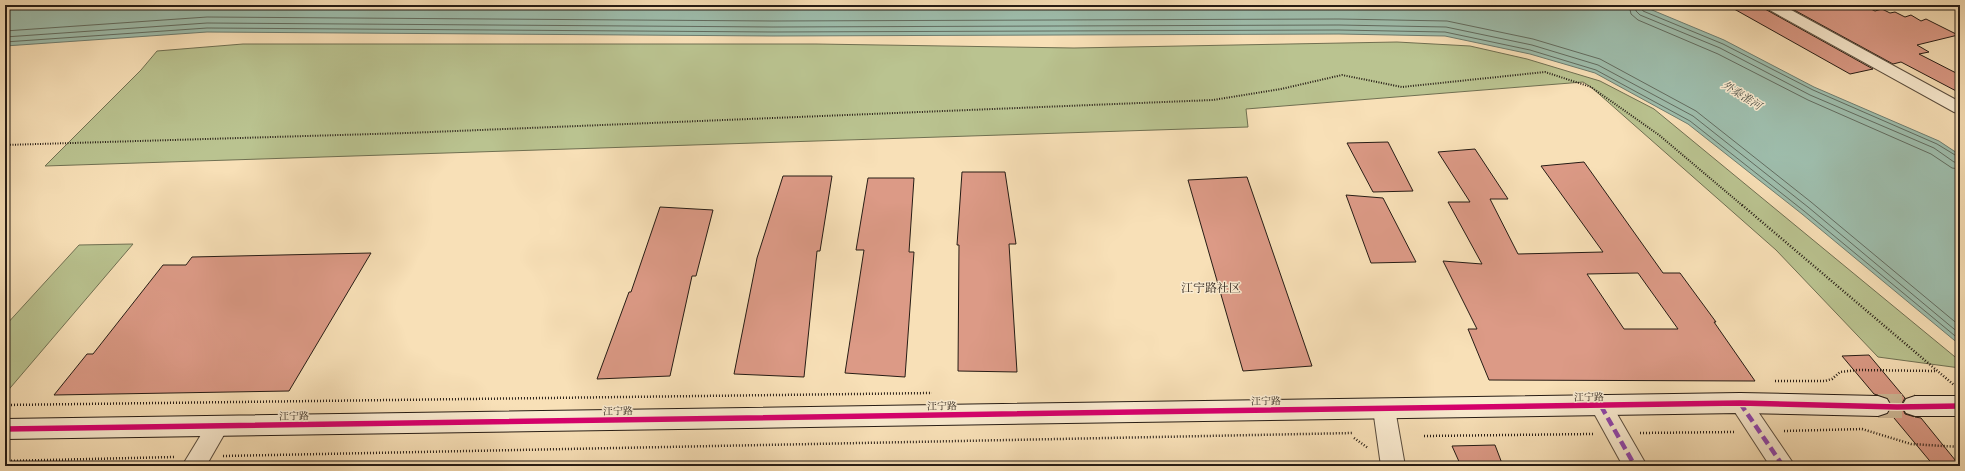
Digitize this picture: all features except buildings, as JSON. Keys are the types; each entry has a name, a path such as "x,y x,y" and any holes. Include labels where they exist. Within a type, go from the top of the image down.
{"street":[{"path":"1771,5 1960,109"},
{"path":"1915,406 1957,396"},
{"path":"1740,403 1783,466"},
{"name":"江宁路","path":"5,429 1740,403 1878,406"},
{"path":"1600,406 1635,466"},
{"path":"1384,409 1393,466"},
{"path":"196,462 218,426"}],"path":[{"path":"5,145 400,134 1205,100 1281,89 1342,75 1402,88 1546,72 1592,87 1660,135 1937,371 1957,396"},
{"path":"1770,381 1825,381 1832,379 1840,372 1858,370 1937,371"},
{"path":"5,405 937,392"},
{"path":"1424,436 1862,429 1911,444 1960,447"},
{"path":"5,461 196,462 1353,433"}],"green space":[{"path":"1397,42 1470,46 1527,59 1600,81 1654,109 1960,361 1960,368 1878,357 1776,250 1591,87 1583,82 1246,109 1248,127 45,166 141,70 157,51 243,44 816,44 1074,48"},
{"path":"133,244 5,394 5,326 79,245"}],"water":[{"name":"外秦淮河","path":"5,5 1640,5 1724,40 1814,87 1939,141 1960,155 1960,345 1802,214 1688,124 1595,73 1530,54 1445,36 1339,34 773,36 207,32 5,46"}],"tunnel":[{"path":"1878,406 1915,406"}],"marked path":[{"path":"1740,403 1783,466"},
{"path":"1601,406 1635,466"}],"cycle path":[{"path":"5,429 1740,403 1897,407 1960,406"}],"district":[{"name":"江宁路社区","path":"1211,287"}]}
